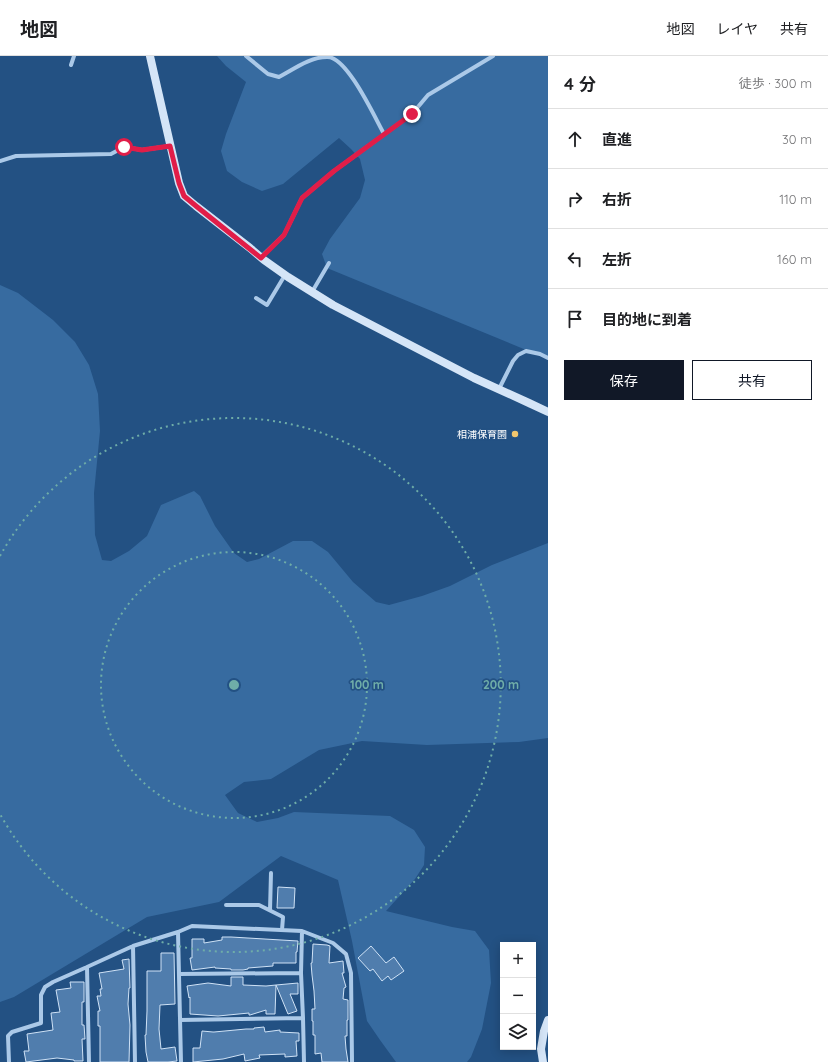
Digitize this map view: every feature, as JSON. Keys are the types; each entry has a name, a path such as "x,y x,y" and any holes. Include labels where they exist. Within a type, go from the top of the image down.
{"street":[{"path":"71,65 74,56"},
{"path":"150,56 170,146 179,183 184,196 261,258 312,292 438,360 548,412"},
{"path":"246,56 268,74 279,77 307,62 329,56 340,63 352,76 384,134"},
{"path":"261,258 284,235 302,198 334,171 412,114 428,95 493,56"},
{"path":"0,161 16,156 111,154 124,147 142,150 170,146"},
{"path":"312,292 329,263"},
{"path":"256,298 267,305 285,275"},
{"path":"499,389 513,361 518,355 526,351 540,354 548,358"},
{"path":"270,910 271,873"},
{"path":"226,905 259,905 283,917 282,930"},
{"path":"9,1062 8,1036 12,1032 41,1023 41,995 45,987 133,946 192,926 302,931 333,942 346,954 351,973 352,1062"},
{"path":"302,931 301,973 304,1062"},
{"path":"178,932 181,1062"},
{"path":"133,946 135,1062"},
{"path":"87,967 89,1062"},
{"path":"179,974 301,973"},
{"path":"180,1020 303,1018"},
{"path":"543,1062 541,1049 548,1020"}],"shaded area":[{"path":"217,56 548,56 548,359 327,268 322,254 330,239 360,198 365,180 360,159 339,138 283,184 262,191 242,182 227,171 221,151 246,82 226,66"},
{"path":"0,285 18,293 53,320 75,342 89,365 98,394 100,431 94,493 95,535 102,560 111,561 129,551 147,536 161,505 194,491 200,496 215,526 234,553 247,562 259,559 293,541 312,541 328,552 353,582 376,602 389,605 422,596 450,586 492,565 548,543 548,738 519,742 427,745 362,741 319,750 271,779 244,782 225,795 238,813 257,822 278,818 294,812 390,816 414,830 425,847 424,865 415,879 386,911 475,931 489,950 491,983 482,1029 471,1057 467,1062 396,1062 367,1021 352,941 338,880 281,856 219,902 147,917 14,997 0,1002"}],"building":[{"path":"278,887 295,888 294,908 277,908"},
{"path":"222,937 298,941 296,963 273,963 273,966 248,968 243,970 231,970 215,967 192,970 190,958 192,958 192,939 204,939 204,943 222,940"},
{"path":"313,944 330,946 329,963 343,961 344,973 342,973 346,987 344,988 343,999 348,1000 347,1036 345,1036 348,1062 322,1062 321,1053 315,1054 315,1035 313,1035 312,1021 312,1009 315,1009 311,963"},
{"path":"371,946 386,963 394,957 404,971 391,980 388,976 382,981 373,969 370,971 358,958"},
{"path":"161,953 174,953 175,1004 160,1005 159,1029 161,1049 175,1047 177,1061 148,1062 145,1035 147,1011 147,971 161,971"},
{"path":"129,959 129,1062 100,1062 100,1026 98,1026 98,1011 100,1011 97,996 101,996 100,989 102,989 99,973 124,969 122,960"},
{"path":"231,977 243,977 243,985 276,985 275,1014 266,1014 266,1010 250,1015 249,1013 218,1016 190,1014 190,997 189,998 187,986 208,983 231,986"},
{"path":"70,982 84,982 84,1002 82,1002 82,1025 84,1025 85,1039 82,1039 83,1061 57,1058 26,1062 24,1051 29,1051 27,1034 53,1030 51,1013 60,1012 56,990 71,988"},
{"path":"298,983 298,994 290,994 297,1011 288,1014 276,985"},
{"path":"264,1027 265,1032 280,1030 280,1032 299,1033 299,1041 296,1041 297,1056 285,1057 285,1054 259,1055 260,1058 245,1061 244,1054 223,1059 193,1062 193,1048 200,1048 202,1031 214,1032"}],"place":[{"name":"相浦保育園","path":"515,434"}],"route":[{"path":"124,147 142,150 170,146 179,183 184,196 261,258 284,235 302,198 334,171 412,114"}]}
